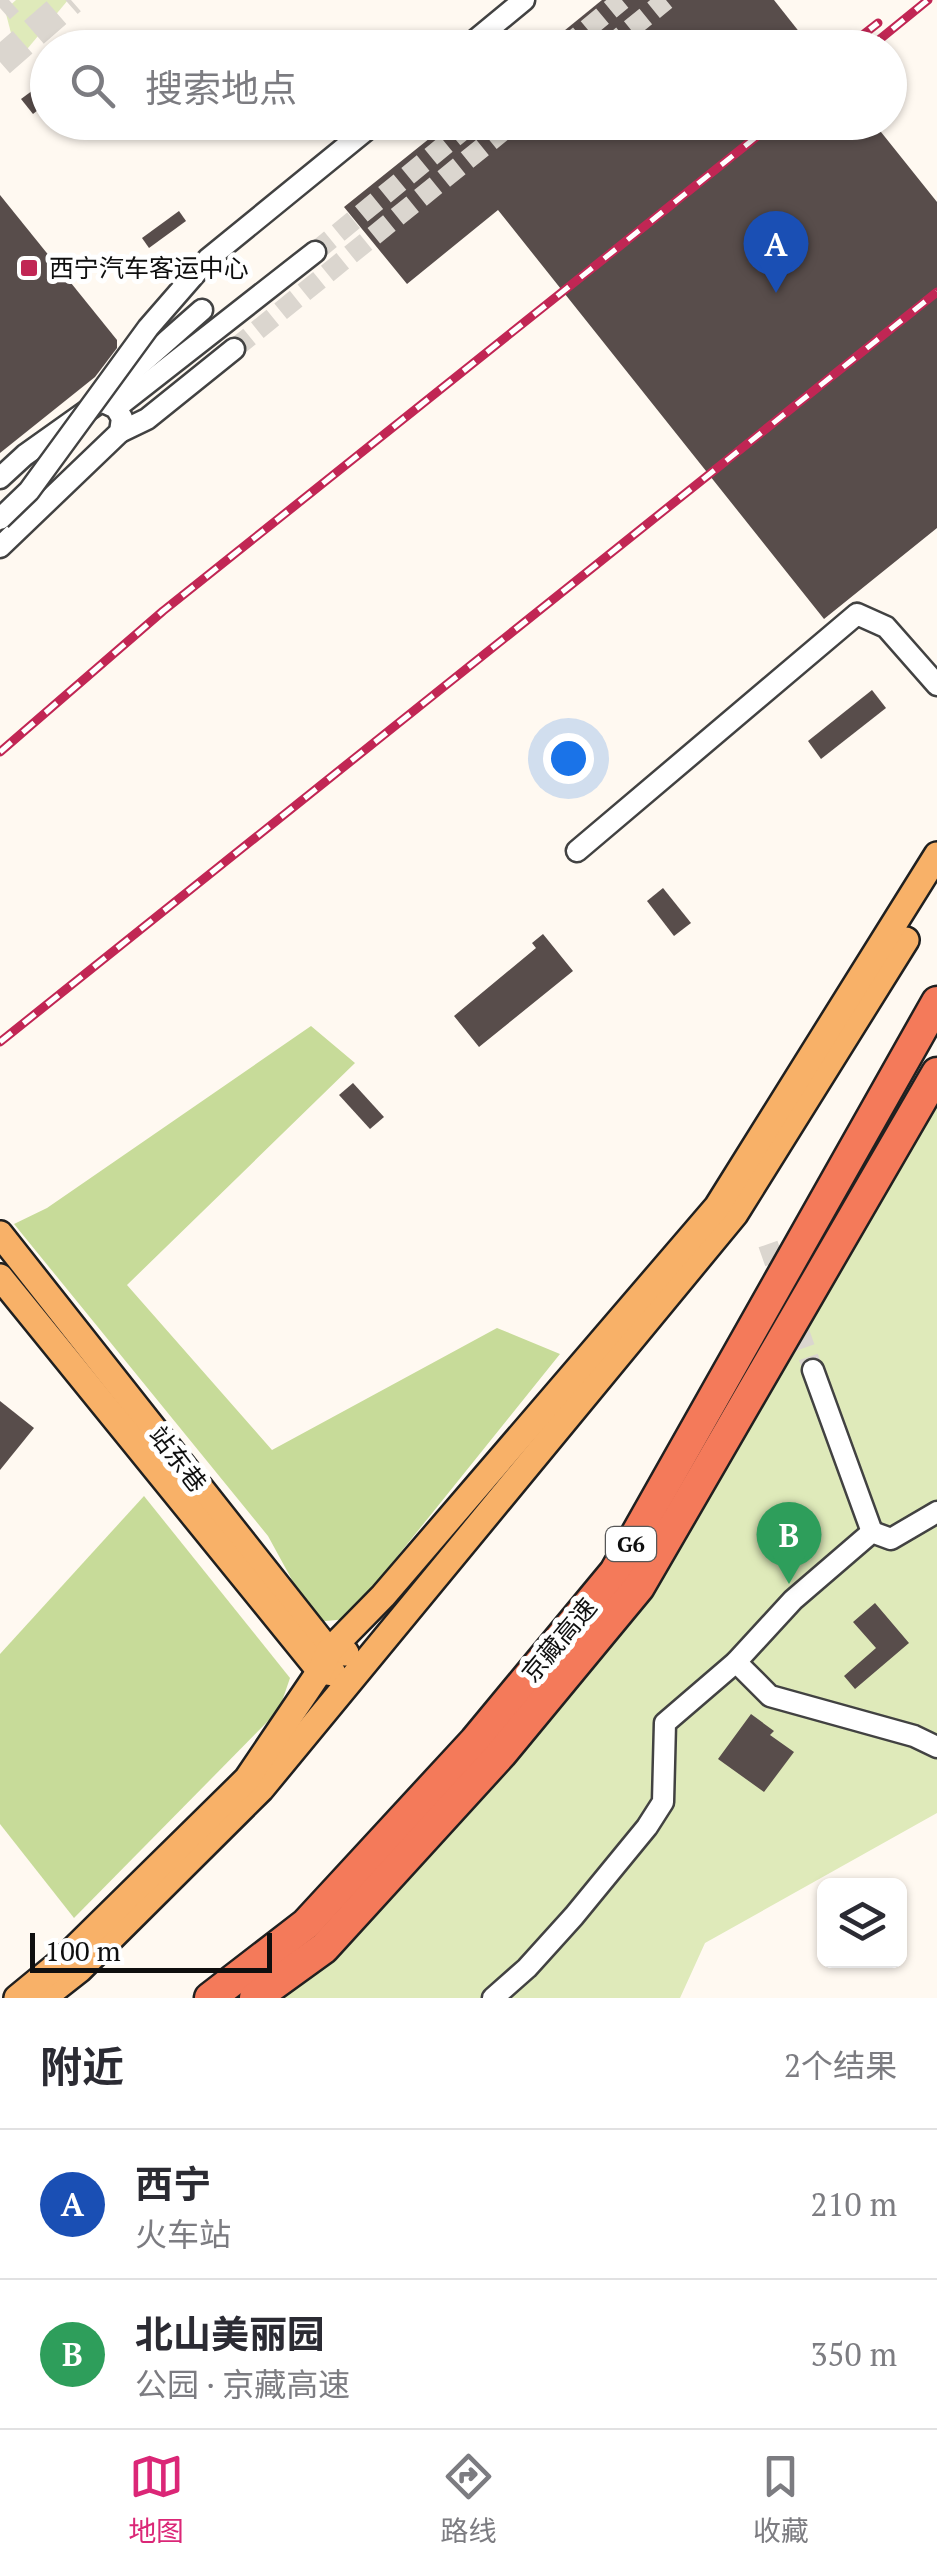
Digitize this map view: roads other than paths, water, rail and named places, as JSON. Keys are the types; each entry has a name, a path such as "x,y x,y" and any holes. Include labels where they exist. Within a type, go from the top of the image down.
{"highway":[{"name":"京藏高速","path":"210,1998 306,1924 475,1740 615,1572 937,1002"},
{"name":"京藏高速","path":"256,1998 324,1948 501,1754 639,1587 937,1072"}],"main road":[{"path":"16,1998 62,1961 246,1779 325,1661 717,1207 937,855"},
{"path":"44,1998 78,1970 261,1789 735,1214 937,888"},
{"name":"站东巷","path":"0,1234 325,1661"},
{"name":"站东巷","path":"0,1277 325,1661"},
{"path":"325,1661 371,1655"},
{"path":"325,1661 356,1677"}],"street":[{"path":"488,30 524,0"},
{"path":"0,519 29,491 148,328 208,259 354,140"},
{"path":"0,478 25,454 108,404 314,252"},
{"path":"108,404 117,383 202,310"},
{"path":"0,546 120,432 147,419 234,350"},
{"path":"108,404 122,418 120,432"},
{"path":"576,851 857,614 886,627 937,686"},
{"path":"813,1370 872,1532"},
{"path":"872,1532 891,1538 937,1512"},
{"path":"493,1998 527,1968 574,1916 663,1802 666,1724 736,1662 793,1600 872,1532"},
{"path":"736,1662 770,1696 898,1731 937,1747"}],"tunnel":[{"path":"0,8 9,0"},
{"path":"37,30 71,0"},
{"path":"586,30 622,0"},
{"path":"629,30 666,0"},
{"path":"0,62 30,36"},
{"path":"315,252 451,140"},
{"path":"234,349 492,140"},
{"path":"768,1244 813,1370"}],"railway":[{"path":"891,30 928,0"},
{"path":"869,30 878,23"},
{"path":"0,752 163,611 752,140"},
{"path":"0,1042 937,292"}],"place":[{"name":"西宁汽车客运中心","path":"29,268"},
{"name":"西宁","path":"776,293"},
{"name":"北山美丽园","path":"789,1584"}]}
